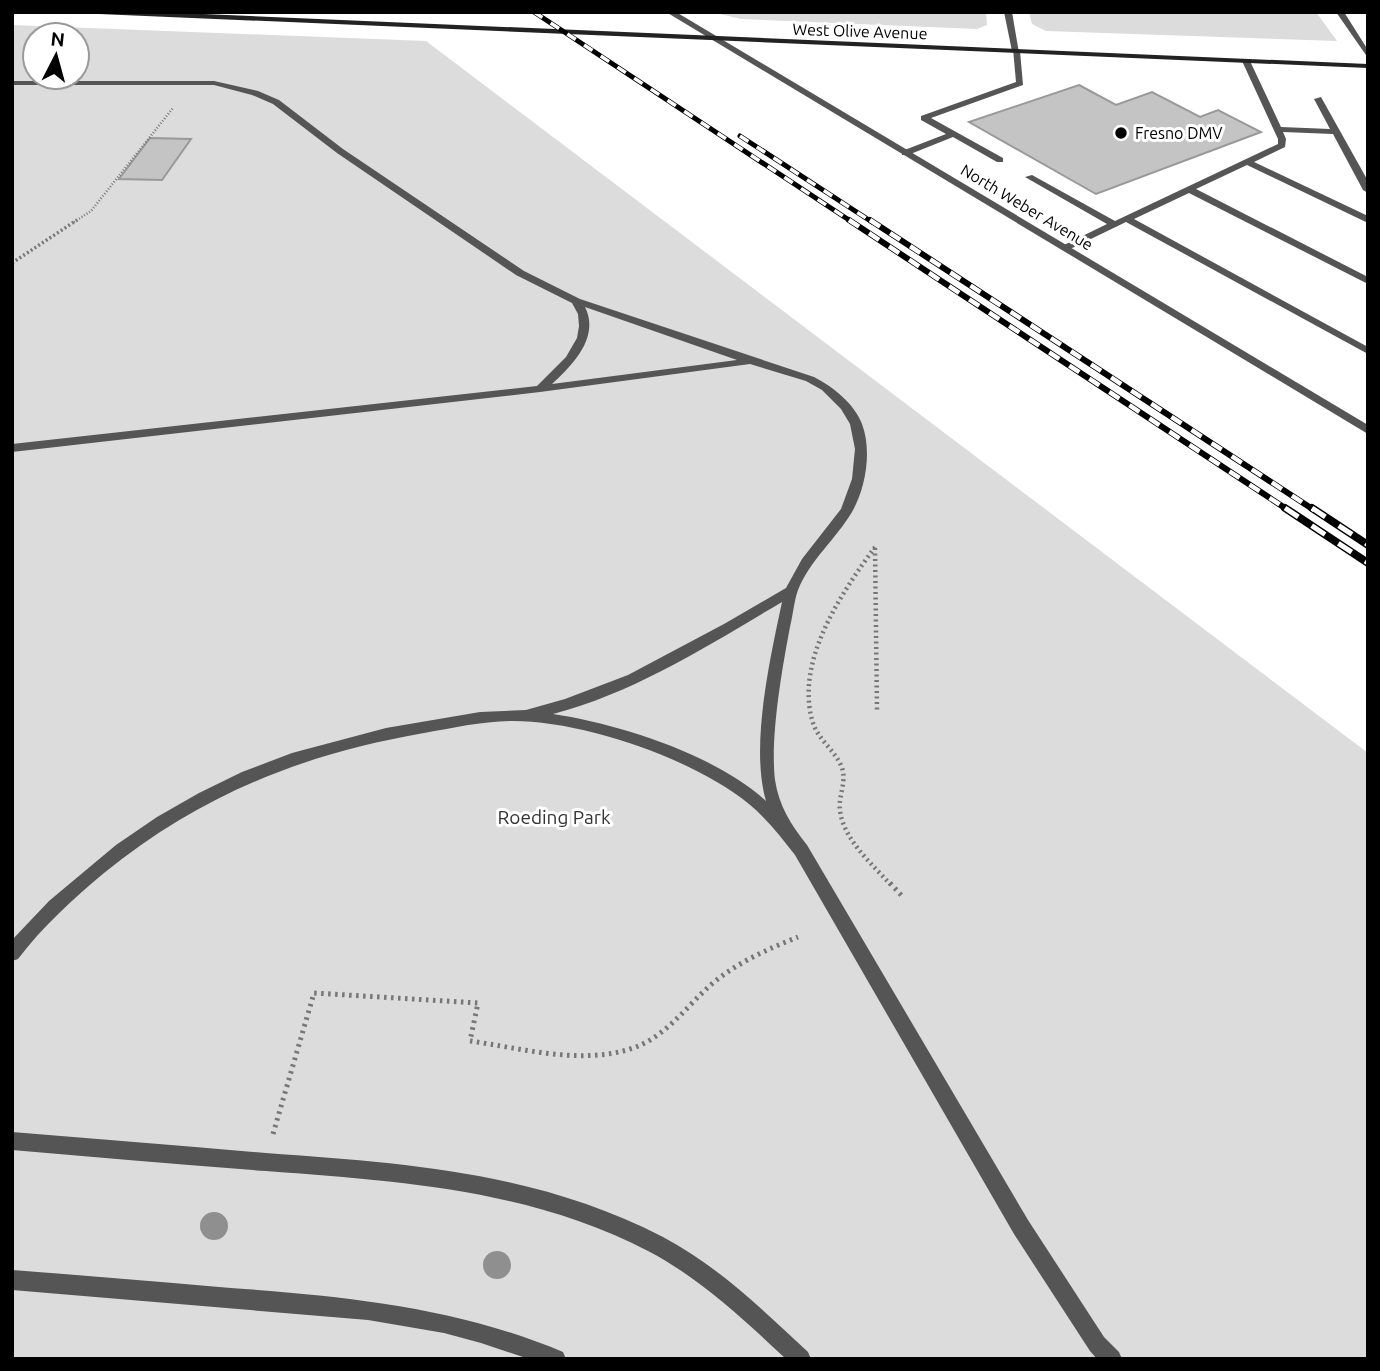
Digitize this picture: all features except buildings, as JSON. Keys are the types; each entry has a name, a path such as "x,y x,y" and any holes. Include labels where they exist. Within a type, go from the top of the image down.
{"main road":[{"name":"West Olive Avenue","path":"99,12 1368,66"}],"street":[{"name":"North Weber Avenue","path":"670,12 1368,430"},
{"path":"1000,160 924,118 1020,83 1008,12"},
{"path":"1340,12 1368,56"},
{"path":"1065,248 1282,145 1278,129 1246,61"},
{"path":"12,83 194,83 233,86 276,102 306,127 520,274 576,301 810,379 825,388 845,407 856,424 861,449 858,479 847,510 807,562 791,591 777,660 766,751 768,781 780,822"},
{"path":"1318,99 1368,190"},
{"path":"1278,129 1336,132"},
{"path":"905,153 954,134"},
{"path":"1247,162 1368,220"},
{"path":"1029,177 1114,225"},
{"path":"1188,189 1368,281"},
{"path":"1127,219 1368,352"},
{"path":"540,388 577,352 586,323 584,311 576,301"},
{"path":"12,448 540,388 751,361"},
{"path":"12,953 56,904 106,860 160,821 205,795 250,775 363,736 463,721 523,716 570,706 609,692 791,591"},
{"path":"523,716 641,742 695,763 741,786 780,822 808,862 1021,1227 1097,1344 1112,1359"},
{"path":"12,1141 426,1174 520,1192 596,1215 657,1244 713,1279 801,1359"},
{"path":"12,1280 369,1309 442,1322 512,1340 556,1359"}],"path":[{"path":"12,263 91,211 194,83"},
{"path":"877,710 875,547 837,603 821,639 812,677 809,707 817,734 841,763 844,774 840,811 846,829 871,863 902,896"},
{"path":"265,1161 314,993 478,1003 470,1041 603,1054 629,1050 652,1040 673,1025 704,990 724,974 749,959 798,937"}],"green space":[{"path":"712,12 986,12 987,25 977,29 741,19"},
{"path":"1029,12 1316,12 1337,41 1046,31 1032,24"},
{"name":"Roeding Park","path":"12,25 21,25 21,91 91,91 91,28 426,41 1368,753 1368,1359 12,1359"}],"railway":[{"path":"534,12 852,222"},
{"path":"740,136 872,222"},
{"path":"849,220 1288,510"},
{"path":"870,220 1314,510"},
{"path":"1285,508 1368,563"},
{"path":"1312,508 1368,545"}],"place":[{"name":"Fresno DMV","path":"1121,133"}]}
